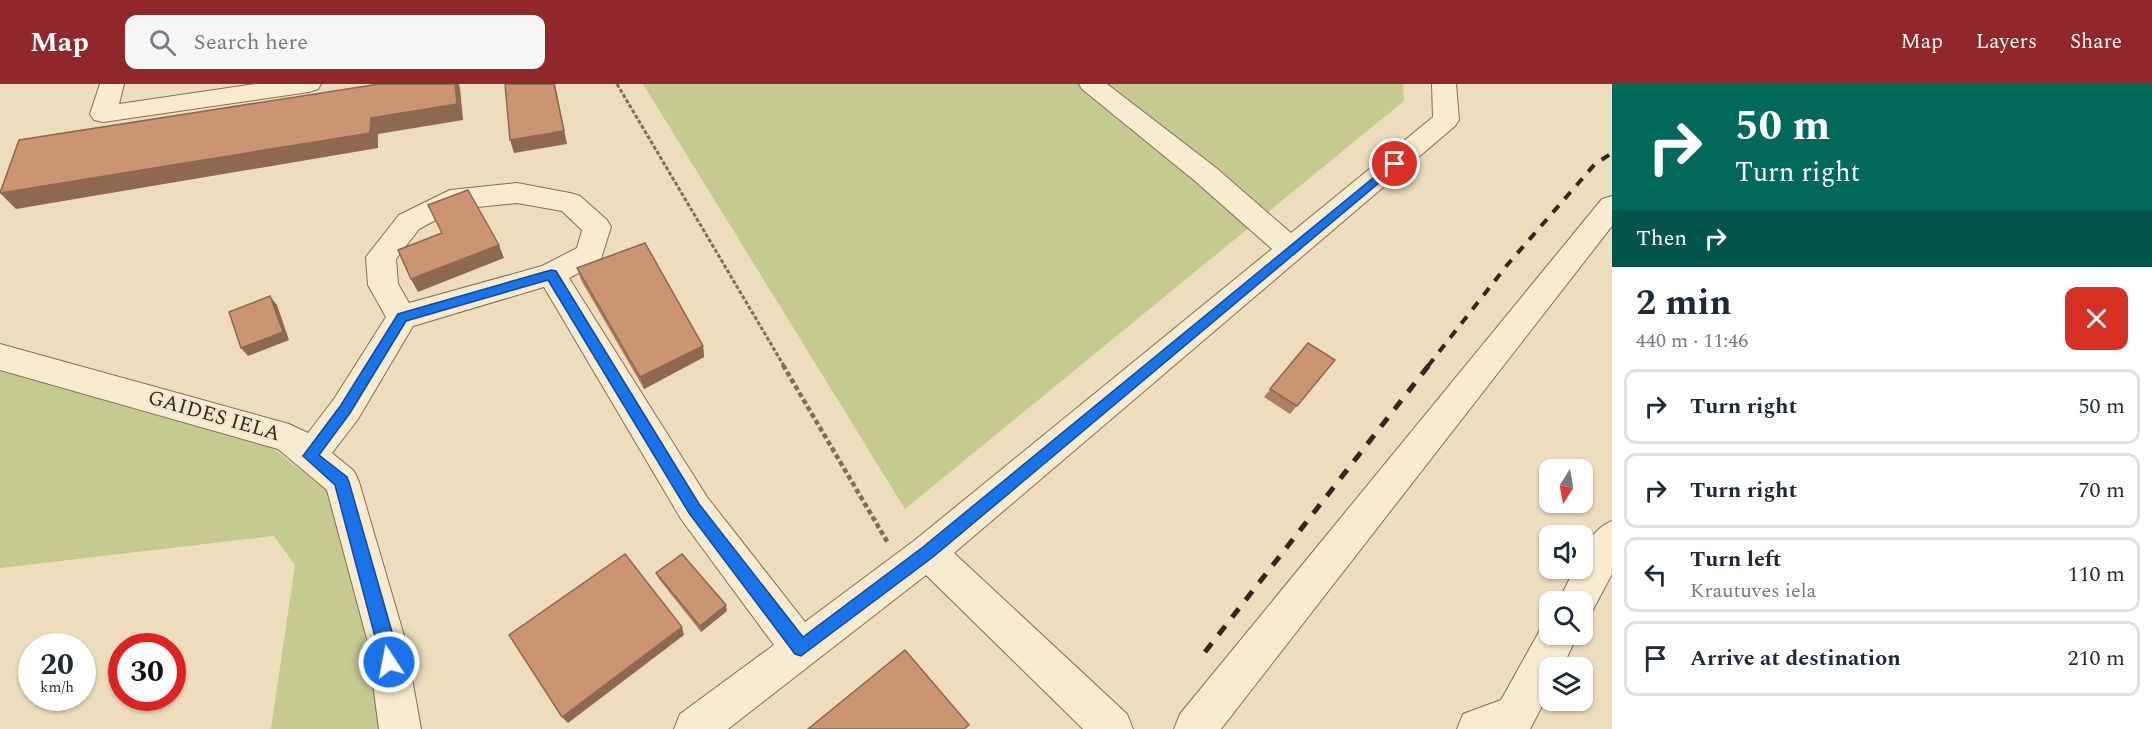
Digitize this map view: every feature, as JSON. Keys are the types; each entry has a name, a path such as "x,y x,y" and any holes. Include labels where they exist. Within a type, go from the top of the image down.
{"street":[{"path":"112,84 103,114 309,84"},
{"path":"1091,84 1205,174 1291,250"},
{"path":"695,729 916,561 1446,120 1444,84"},
{"path":"310,456 346,409 402,317 551,274 590,254 597,227 570,203 517,192 450,200 409,222 381,257 383,285 402,317"},
{"path":"1195,729 1612,206"},
{"path":"551,274 694,508 801,648"},
{"name":"GAIDES IELA","path":"0,357 289,438 342,482 386,639 400,729"},
{"path":"1583,591 1612,538"},
{"path":"916,561 1112,729"},
{"path":"1478,729 1515,714 1553,645"}],"path":[{"path":"617,84 916,561"}],"green space":[{"path":"643,84 1403,84 1404,101 905,509"},
{"path":"0,367 270,446 326,490 352,558 380,729 271,729 295,565 274,536 0,568"}],"building":[{"path":"379,84 455,84 457,104 371,118 370,133 0,193 19,140"},
{"path":"505,84 554,84 564,131 510,140"},
{"path":"468,190 499,245 411,279 398,250 442,233 428,205"},
{"path":"645,243 703,346 640,377 577,268"},
{"path":"270,296 283,332 241,348 229,312"},
{"path":"1308,343 1335,360 1297,406 1270,389"},
{"path":"625,554 682,627 562,717 509,635"},
{"path":"682,554 726,605 700,626 656,573"},
{"path":"905,650 969,725 964,729 808,729"}],"railway":[{"path":"1428,366 1508,264 1595,164 1612,153"},
{"path":"1205,652 1429,365"}],"route":[{"path":"389,662 386,639 342,482 310,456 346,409 402,317 551,274 694,508 801,648 928,552 1395,164"}]}
